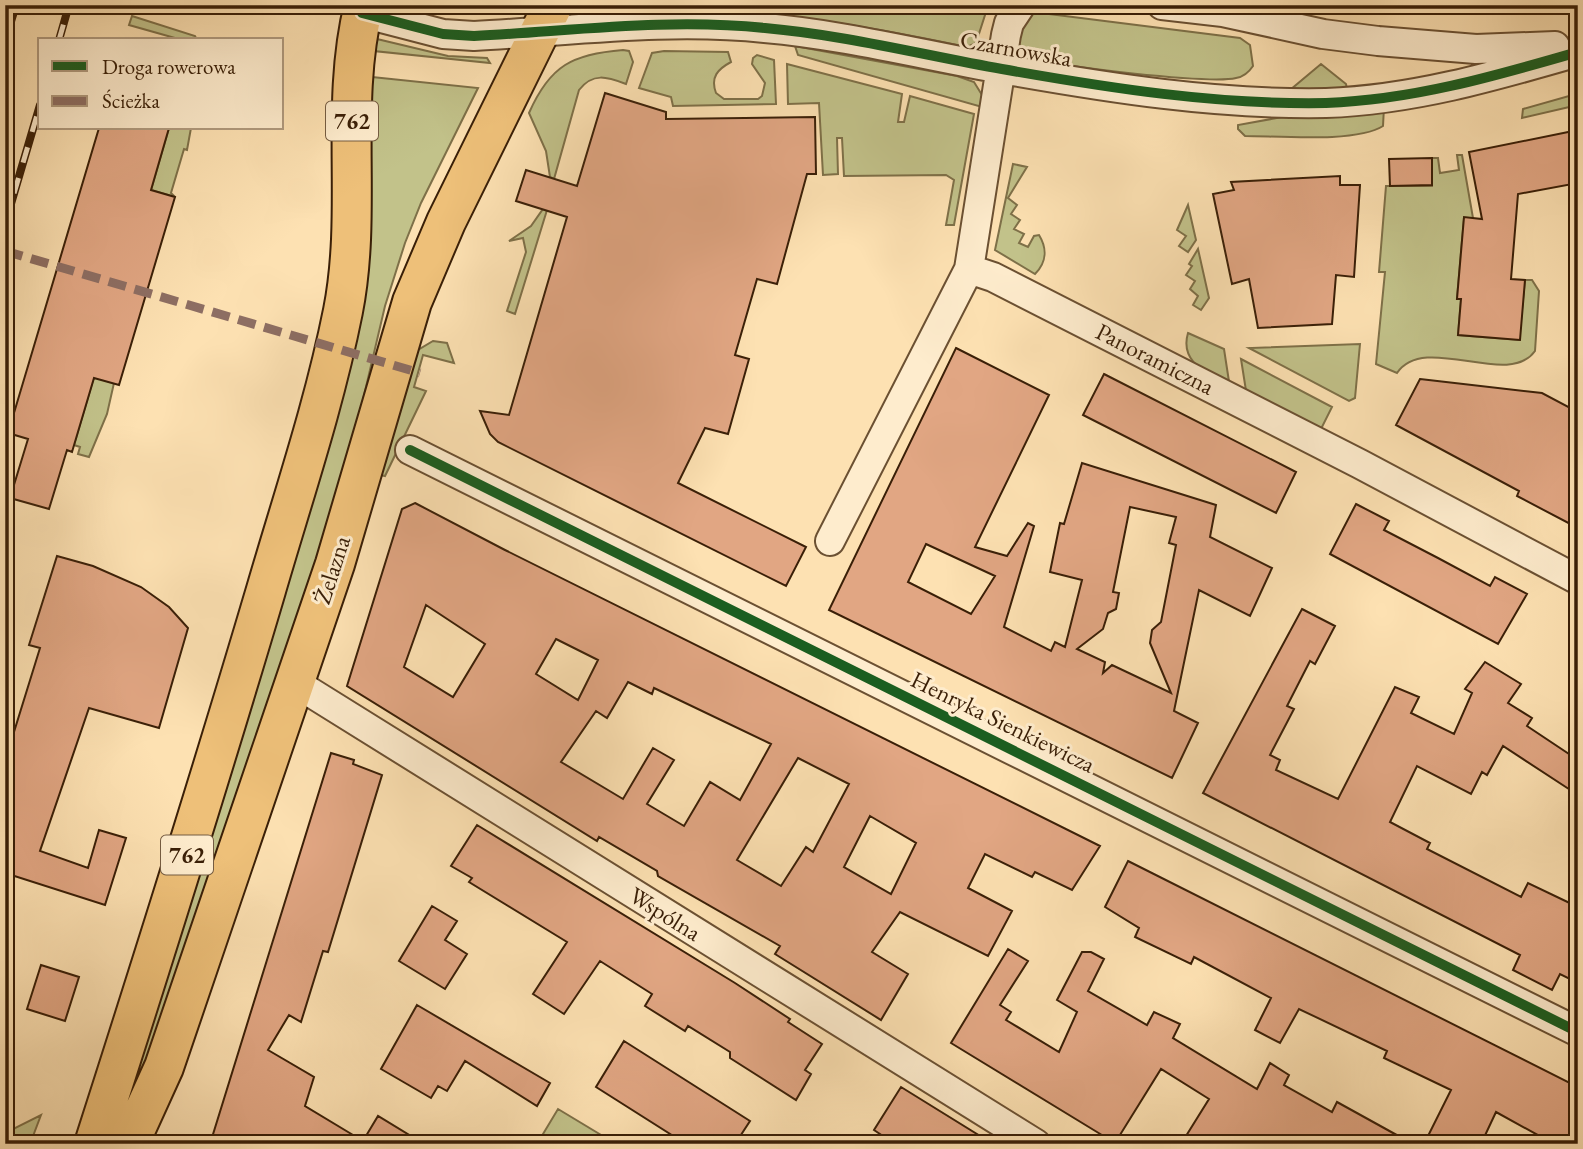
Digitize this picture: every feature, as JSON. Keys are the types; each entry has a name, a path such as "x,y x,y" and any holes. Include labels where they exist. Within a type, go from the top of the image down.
{"main road":[{"name":"762","path":"94,1144 194,833 323,402 344,308 352,230 353,85 363,9"},
{"name":"Żelazna","path":"129,1144 164,1067 335,564 422,276 546,19"},
{"path":"154,1144 164,1067"}],"street":[{"path":"830,541 969,269 1009,23 1021,5"},
{"path":"1162,5 1223,12 1323,34 1390,42 1492,50 1578,43"},
{"name":"Czarnowska","path":"363,9 443,34 546,19 586,26 662,23 765,27 860,40 1001,69 1195,98 1326,103 1424,92 1578,52"},
{"name":"Panoramiczna","path":"969,269 993,277 1168,365 1578,580"},
{"name":"Henryka Sienkiewicza","path":"410,450 1578,1032"},
{"name":"Wspólna","path":"294,682 1036,1144"}],"green space":[{"path":"628,5 968,5 981,7 985,15 976,43 967,47 798,17 714,9 627,8"},
{"path":"1565,5 1485,11 1438,7"},
{"path":"1041,13 1240,38 1250,45 1253,66 1239,77 1197,79 1099,70 1044,61 1024,53 1017,35 1031,14"},
{"path":"132,16 196,38 175,38 129,25"},
{"path":"377,39 448,56 487,58 490,63 374,51"},
{"path":"795,46 957,76 974,82 982,95 982,107 798,55"},
{"path":"629,51 633,62 626,84 613,79 595,78 579,90 554,179 550,177 546,151 529,113 537,97 546,83 565,65 590,55"},
{"path":"728,52 731,62 719,71 714,82 716,93 724,99 758,99 762,96 765,83 752,64 753,58 757,55 774,60 776,104 673,106 671,97 639,88 652,53"},
{"path":"787,64 902,94 898,122 904,122 910,96 974,114 954,225 946,225 954,180 946,175 844,176 842,138 837,138 838,174 823,175 819,103 788,104"},
{"path":"1321,64 1346,84 1347,89 1290,90"},
{"path":"372,77 478,88 421,203 405,243 385,306 346,472 120,1144 110,1144 247,711"},
{"path":"1576,94 1578,105 1522,118 1523,109"},
{"path":"1384,107 1383,126 1355,135 1245,136 1238,129 1238,125 1310,112"},
{"path":"168,130 191,130 187,150 184,149 171,193 175,197 151,190"},
{"path":"1457,155 1462,155 1473,218 1464,218 1457,298 1461,299 1458,335 1519,340 1525,280 1532,280 1539,291 1535,351 1522,361 1506,365 1427,358 1410,362 1397,373 1376,364 1385,272 1379,272 1386,186 1432,186 1432,158 1438,158 1440,173 1459,170"},
{"path":"1013,164 1027,167 1008,198 1017,205 1011,214 1020,220 1014,229 1024,234 1019,243 1028,247 1034,236 1039,235 1045,255 1035,274 995,250"},
{"path":"1188,205 1196,240 1188,252 1179,246 1186,236 1177,230"},
{"path":"543,209 547,210 515,314 507,311 526,252 523,238 509,241 531,226"},
{"path":"1198,249 1209,298 1201,310 1193,305 1198,296 1190,289 1195,281 1186,275"},
{"path":"1188,333 1224,349 1230,388 1192,360 1186,343"},
{"path":"433,341 447,343 454,363 423,355 414,387 426,391 385,476 380,475 418,350"},
{"path":"1360,344 1355,398 1349,401 1249,348"},
{"path":"1241,359 1332,407 1319,433 1247,397"},
{"path":"94,377 114,383 107,414 89,457 78,454 80,447 74,445"},
{"path":"558,1109 616,1144 537,1144"},
{"path":"41,1115 30,1144 5,1144 5,1133"}],"building":[{"path":"605,93 666,112 666,119 815,117 816,174 807,174 777,284 757,279 735,355 749,359 728,434 705,428 678,483 806,547 786,586 498,442 490,434 480,411 509,415 567,217 516,201 526,170 577,186"},
{"path":"98,130 168,130 151,190 175,197 119,385 94,378 72,452 67,450 49,509 10,498 28,439 8,433"},
{"path":"1578,130 1578,183 1518,194 1511,279 1525,280 1520,340 1458,335 1461,299 1457,299 1464,217 1482,219 1469,152"},
{"path":"1432,158 1432,185 1390,186 1389,159"},
{"path":"1340,176 1340,185 1360,185 1354,277 1336,275 1332,324 1258,328 1249,279 1232,284 1213,194 1234,190 1231,182"},
{"path":"956,348 1049,395 975,547 1007,556 1028,523 1034,526 1004,627 1051,651 1055,642 1065,647 1082,580 1050,572 1060,523 1064,524 1082,463 1216,505 1210,537 1272,568 1250,616 1199,590 1174,711 1198,723 1172,778 829,610","holes":["1130,507 1176,517 1169,543 1176,545 1161,622 1152,630 1150,643 1171,693 1112,665 1103,673 1105,662 1077,649 1103,629 1108,613 1116,609 1119,593 1113,592","926,544 995,576 971,614 908,582"]},
{"path":"1104,374 1296,472 1276,513 1083,415"},
{"path":"1420,379 1542,393 1578,412 1578,528 1517,496 1519,491 1396,425"},
{"path":"415,503 1100,846 1072,890 1035,872 1032,877 985,854 968,888 1012,911 988,956 900,912 872,952 908,974 881,1020 775,954 780,946 658,876 657,871 599,837 597,841 347,686 402,509","holes":["426,605 485,644 453,697 404,667","556,639 598,660 578,700 536,674","628,682 652,694 654,688 771,744 740,800 710,782 684,826 647,804 674,760 653,748 623,799 561,762 596,711 607,718","798,758 849,784 813,852 806,847 781,886 737,860","870,816 916,843 891,894 844,867"]},
{"path":"1356,504 1389,521 1384,530 1490,586 1495,577 1527,594 1498,644 1330,554"},
{"path":"57,556 93,566 141,587 169,607 188,628 159,728 89,708 40,851 88,868 99,830 126,838 105,905 5,873 5,761 40,648 29,645"},
{"path":"1302,609 1335,626 1315,664 1310,661 1287,706 1294,709 1270,755 1280,760 1276,770 1338,799 1395,687 1419,697 1411,713 1454,734 1472,693 1465,689 1485,662 1521,684 1508,703 1532,718 1527,726 1578,760 1578,795 1503,746 1487,775 1482,772 1471,794 1417,766 1390,822 1430,843 1427,849 1521,897 1528,883 1578,907 1578,983 1560,974 1552,990 1513,970 1520,955 1203,793"},
{"path":"331,753 354,760 353,764 382,775 328,952 323,951 301,1022 289,1015 268,1050 314,1077 305,1106 363,1141 378,1116 424,1144 210,1144"},
{"path":"477,825 735,983 822,1044 805,1070 811,1074 796,1100 730,1058 730,1052 688,1026 685,1031 645,1006 652,994 600,961 564,1014 533,994 567,942 469,882 472,878 451,866"},
{"path":"1128,861 1578,1087 1578,1144 1554,1144 1496,1112 1481,1144 1424,1144 1451,1090 1384,1058 1387,1051 1299,1009 1280,1043 1255,1030 1271,998 1194,957 1191,964 1135,937 1139,928 1105,907"},
{"path":"432,906 457,921 445,940 467,954 445,989 399,961"},
{"path":"1008,949 1028,961 1000,1005 1011,1012 1006,1020 1059,1052 1077,1012 1057,1000 1082,952 1091,952 1104,959 1088,991 1147,1025 1154,1012 1180,1024 1173,1038 1257,1089 1270,1063 1289,1075 1284,1085 1332,1112 1337,1102 1413,1144 1181,1144 1209,1099 1161,1069 1115,1143 951,1043"},
{"path":"41,965 79,977 65,1021 27,1009"},
{"path":"417,1005 550,1083 537,1106 465,1061 447,1091 438,1086 431,1098 381,1069"},
{"path":"624,1041 750,1121 735,1144 686,1144 596,1087"},
{"path":"901,1087 993,1144 895,1144 874,1130"}],"railway":[{"path":"5,41 16,5"},
{"path":"60,38 69,5"},
{"path":"5,224 38,112"}],"marked path":[{"path":"5,251 420,373"}],"cycle path":[{"path":"362,13 443,34 474,36 692,24 765,28 854,40 1123,89 1285,103 1358,101 1422,92 1578,52"},
{"path":"410,450 1578,1032"}]}
